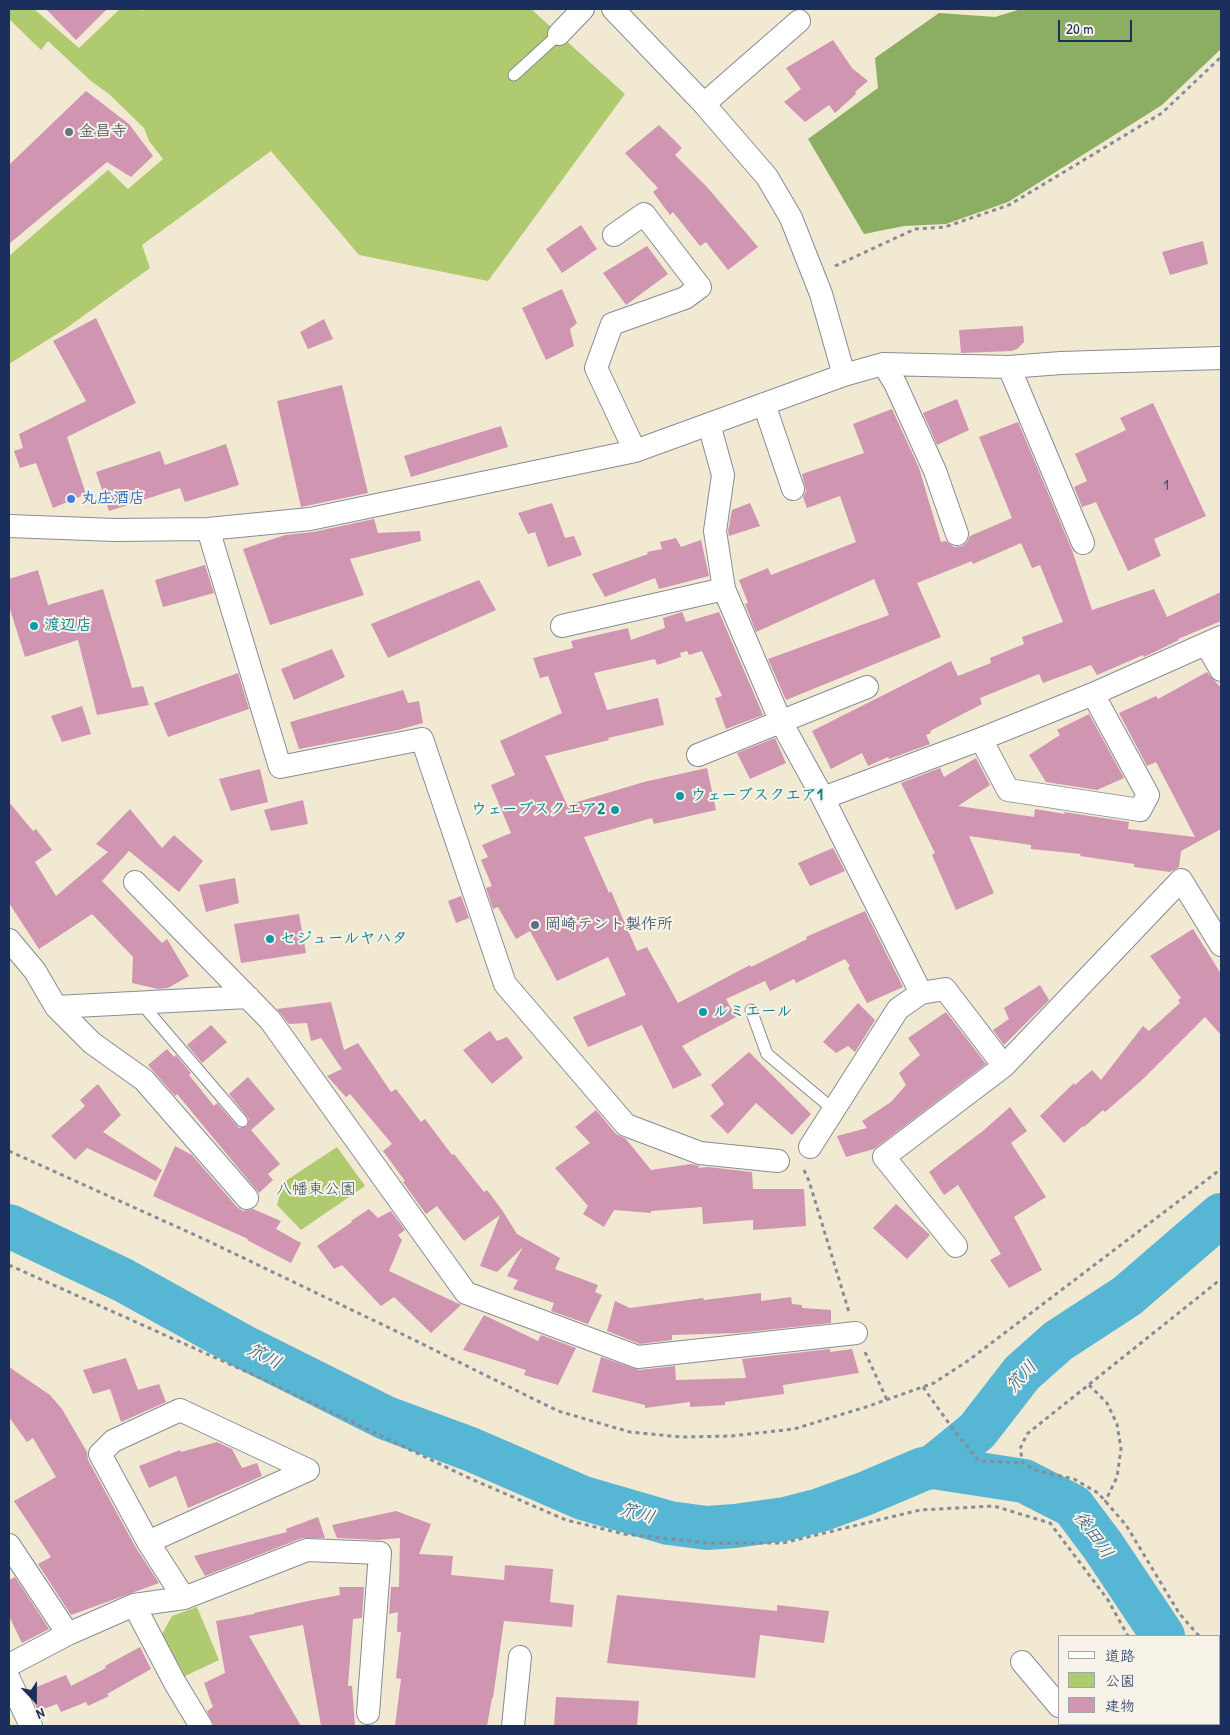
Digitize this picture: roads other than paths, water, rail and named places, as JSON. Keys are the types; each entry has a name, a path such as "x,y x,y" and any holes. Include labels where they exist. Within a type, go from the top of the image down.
{"street":[{"path":"559,34 583,9"},
{"path":"613,9 704,104 767,177 791,218 821,294 844,375"},
{"path":"704,104 799,21"},
{"path":"614,235 644,214 700,287 685,298 612,324 596,368 635,451"},
{"path":"9,526 115,530 208,529 310,519 635,451 844,375 883,364 1009,367 1070,362 1221,358"},
{"path":"883,364 895,383 935,472 957,534"},
{"path":"1009,367 1082,543"},
{"path":"764,404 793,489"},
{"path":"709,424 723,475 714,531 724,589 780,720 823,798 921,992"},
{"path":"208,529 280,767 422,739 504,984 626,1125 700,1153 778,1161"},
{"path":"562,626 724,589"},
{"path":"823,798 981,739 1092,694 1214,641 1221,670"},
{"path":"698,755 780,720 867,687"},
{"path":"981,739 1008,790 1140,810 1148,795 1092,694"},
{"path":"956,1246 884,1157 1004,1066 1181,880 1221,945"},
{"path":"136,882 270,1020 466,1293 638,1357 856,1333"},
{"path":"9,940 35,972 56,1007 92,1043 144,1080 247,1198"},
{"path":"806,1155 898,1009 921,992 944,989 1004,1066"},
{"path":"56,1007 248,997"},
{"path":"148,1542 308,1470 180,1410 113,1441 100,1454 148,1542 184,1598"},
{"path":"9,1545 68,1634"},
{"path":"9,1665 68,1634 134,1605 184,1598 307,1550 380,1553 368,1713"},
{"path":"134,1605 175,1683 201,1726"},
{"path":"513,1726 520,1657"},
{"path":"1022,1662 1058,1705"},
{"path":"9,1679 31,1726"}],"lane":[{"path":"514,74 559,34"},
{"path":"141,1003 242,1121"},
{"path":"750,1010 767,1054 834,1110"}],"waterway":[{"name":"笊川","path":"9,1226 123,1280 244,1347 386,1418 470,1449 583,1498 669,1523 707,1528 785,1519 820,1510 923,1469 933,1467 977,1431 1022,1373 1058,1341 1127,1296 1221,1215"},
{"name":"後田川","path":"933,1467 1024,1481 1073,1506 1103,1546 1162,1635"}],"place":[{"name":"金昌寺","path":"69,132"},
{"name":"丸庄酒店","path":"71,499"},
{"name":"渡辺店","path":"34,626"},
{"name":"ウェーブスクエア1","path":"680,796"},
{"name":"ウェーブスクエア2","path":"615,810"},
{"name":"岡崎テント製作所","path":"535,925"},
{"name":"セジュールヤハタ","path":"270,939"},
{"name":"ルミエール","path":"703,1012"}],"park label":[{"name":"八幡東公園","path":"316,1190"}]}
